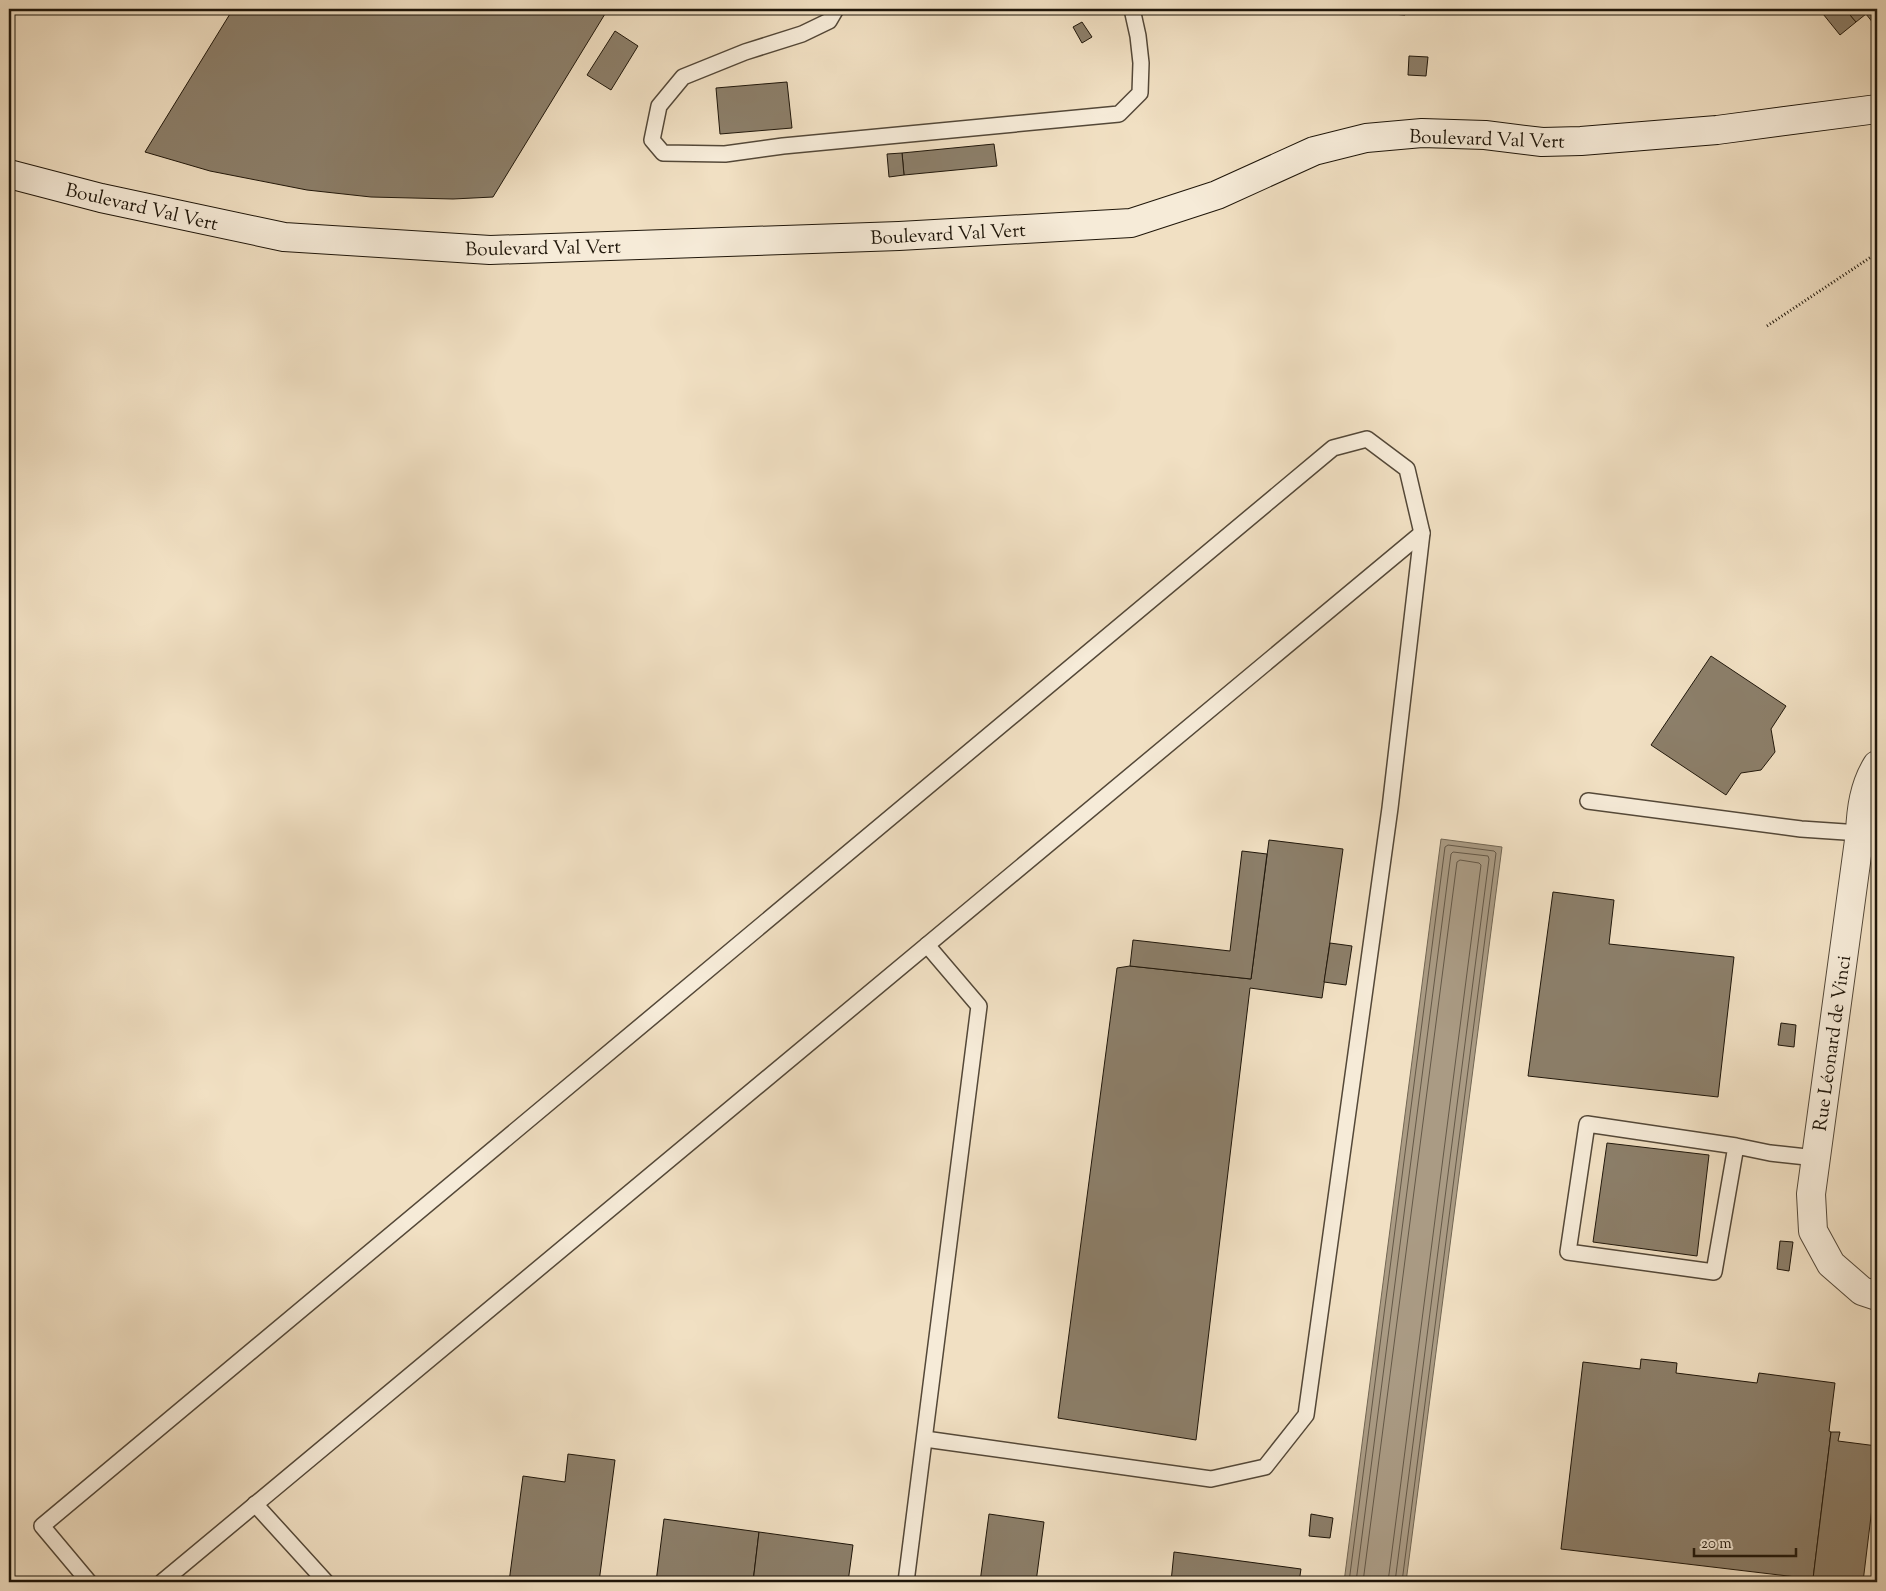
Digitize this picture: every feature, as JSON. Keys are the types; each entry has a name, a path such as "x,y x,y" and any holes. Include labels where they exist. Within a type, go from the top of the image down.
{"street":[{"name":"Boulevard Val Vert","path":"9,174 101,198 284,237 490,250 899,236 1131,223 1216,195 1314,151 1366,138 1422,133 1485,135 1542,142 1581,141 1633,135 1717,130 1877,109"},
{"name":"Rue Léonard de Vinci","path":"1877,765 1870,776 1861,809 1860,833 1811,1194 1813,1231 1831,1264 1862,1291 1877,1296"}],"lane":[{"path":"836,9 829,21 802,34 744,52 683,78 659,106 652,140 663,152 725,154 783,146 1118,114 1140,93 1141,63 1132,9"},
{"path":"89,1582 42,1526 1333,448 1367,439 1408,469 1422,533 1388,818 1306,1415 1266,1467 1211,1479 924,1439"},
{"path":"162,1582 1422,533"},
{"path":"1588,801 1801,829 1860,833"},
{"path":"906,1582 979,1006 927,945"},
{"path":"1736,1146 1714,1272 1568,1252 1588,1124 1736,1146 1770,1153 1816,1158"},
{"path":"255,1504 326,1582"}],"path":[{"path":"1767,326 1877,253"}],"water":[{"path":"1441,839 1502,847 1406,1582 1344,1582"}],"building":[{"path":"233,9 608,9 493,197 453,199 371,197 307,190 210,171 145,152"},
{"path":"1351,9 1406,9 1405,15 1351,11"},
{"path":"1819,9 1845,9 1856,22 1840,35"},
{"path":"1845,9 1877,9 1877,28 1866,14 1856,22"},
{"path":"1082,22 1092,37 1082,43 1073,27"},
{"path":"615,31 638,46 611,90 587,75"},
{"path":"1409,56 1428,57 1426,76 1408,75"},
{"path":"787,82 792,128 720,134 716,88"},
{"path":"994,144 997,166 904,175 902,153"},
{"path":"902,153 904,175 889,177 887,154"},
{"path":"1711,656 1786,706 1771,729 1775,752 1761,770 1741,773 1726,795 1651,745"},
{"path":"1269,840 1343,849 1322,998 1250,988 1196,1440 1058,1418 1117,968 1130,966 1251,979"},
{"path":"1242,851 1267,854 1251,979 1130,966 1133,940 1230,951"},
{"path":"1553,892 1614,900 1609,944 1734,957 1718,1097 1528,1076"},
{"path":"1330,943 1352,946 1346,985 1324,982"},
{"path":"1781,1023 1796,1025 1794,1047 1778,1045"},
{"path":"1607,1143 1709,1155 1697,1256 1593,1242"},
{"path":"1780,1241 1793,1242 1789,1271 1777,1269"},
{"path":"1641,1359 1677,1363 1676,1373 1757,1383 1759,1373 1835,1383 1813,1579 1561,1549 1583,1362 1640,1369"},
{"path":"1831,1432 1840,1432 1838,1441 1877,1446 1877,1467 1863,1582 1813,1579"},
{"path":"568,1454 615,1460 599,1582 509,1582 523,1476 565,1482"},
{"path":"989,1514 1044,1522 1036,1582 980,1582"},
{"path":"1311,1514 1333,1518 1330,1538 1309,1536"},
{"path":"664,1519 759,1532 753,1582 656,1582"},
{"path":"759,1532 853,1545 848,1582 753,1582"},
{"path":"1174,1552 1301,1569 1299,1582 1171,1582"}]}
